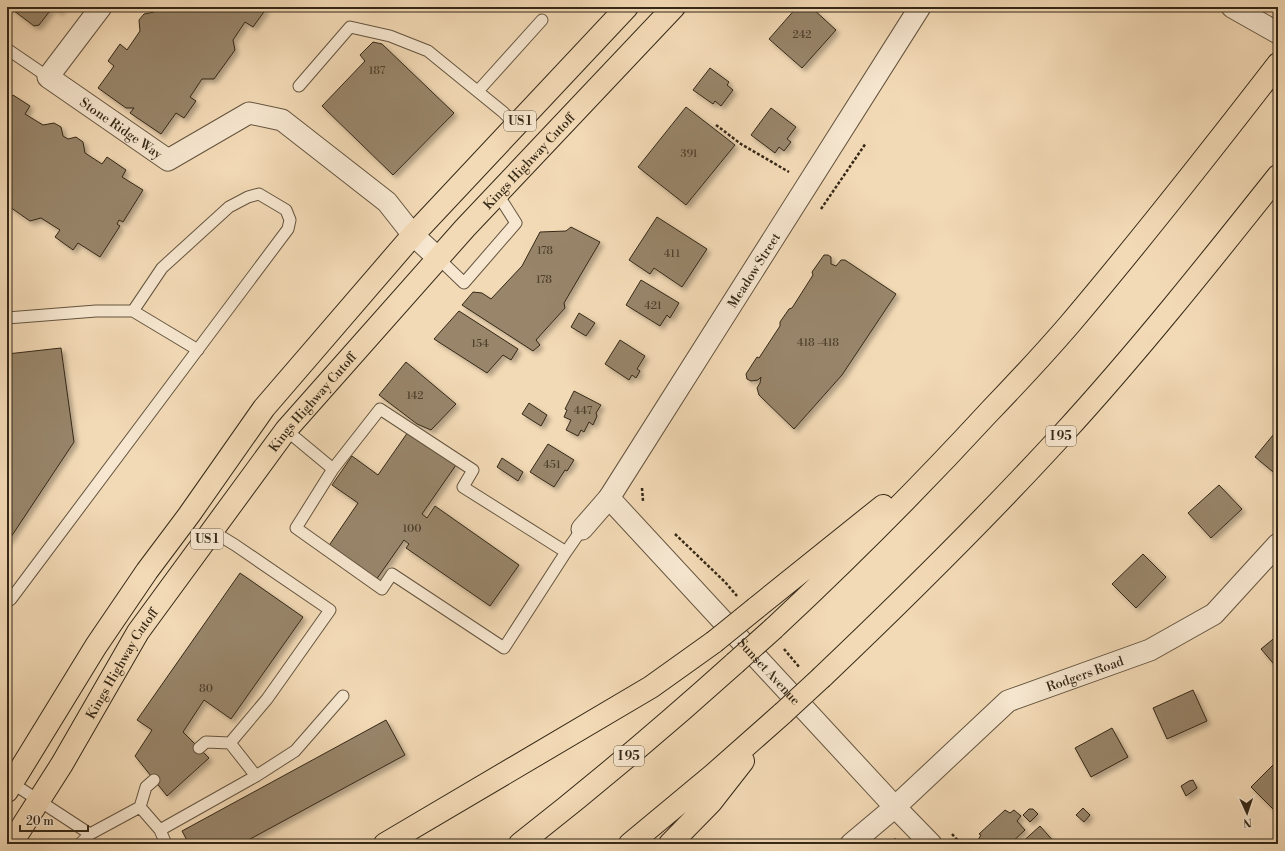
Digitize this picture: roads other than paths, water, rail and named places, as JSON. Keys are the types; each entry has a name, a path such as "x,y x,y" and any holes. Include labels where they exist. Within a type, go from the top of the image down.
{"main road":[{"name":"US 1","path":"9,787 96,646 147,570 189,515 264,408 413,235 627,7"},
{"name":"Kings Highway Cutoff","path":"11,844 62,764 138,632 286,430 497,193 674,7"},
{"name":"I 95","path":"520,844 662,728 735,663 778,637 846,560 958,446 1067,327 1171,203 1277,65"},
{"name":"I 95","path":"630,844 713,775 783,713 812,674 892,610 951,552 1063,434 1170,311 1278,176"},
{"path":"385,844 651,687 714,642 748,604 958,446"},
{"path":"189,515 212,531"},
{"path":"670,844 711,802 783,713"}],"street":[{"path":"48,77 101,7"},
{"name":"Meadow Street","path":"582,529 609,498 920,7"},
{"path":"1232,7 1278,33"},
{"name":"Stone Ridge Way","path":"48,77 168,160 249,112 282,120 387,202 413,235 438,258"},
{"name":"Sunset Avenue","path":"609,498 931,844"},
{"name":"Rodgers Road","path":"851,844 895,807 1008,701 1150,650 1214,614 1278,544"}],"lane":[{"path":"478,91 542,20"},
{"path":"298,86 350,27 390,36 428,51 503,112 516,125"},
{"path":"7,49 48,77"},
{"path":"438,258 464,283 516,223 497,193"},
{"path":"7,602 11,599 288,229 290,220 286,210 259,194 248,197 229,207 162,268 133,311"},
{"path":"7,318 96,311 133,311 198,350"},
{"path":"566,552 463,487 473,470 380,409 333,469 296,528 382,589 392,574 504,648 582,529"},
{"path":"286,430 333,469"},
{"path":"212,531 330,610 267,699 230,743"},
{"path":"160,830 256,776 296,751 343,696"},
{"path":"199,748 206,742 230,743 256,776"},
{"path":"80,844 90,834 140,807 146,787 154,780"},
{"path":"9,787 39,801 90,834"},
{"path":"140,807 160,830 166,844"}]}
